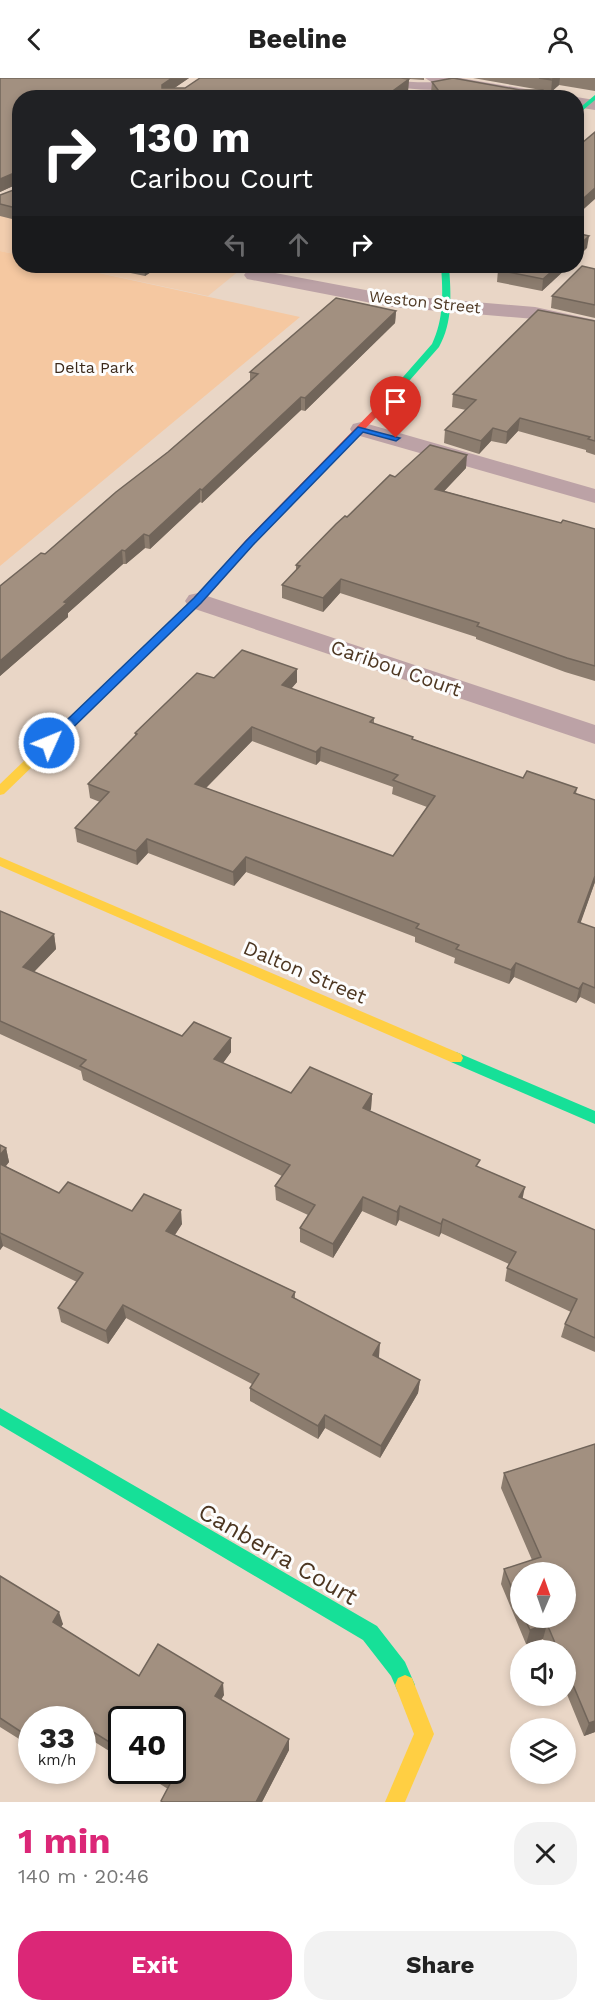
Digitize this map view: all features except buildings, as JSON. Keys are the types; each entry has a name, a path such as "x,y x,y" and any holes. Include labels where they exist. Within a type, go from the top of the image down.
{"street":[{"path":"432,78 502,90"},
{"path":"0,791 198,601 249,543 361,429 436,345 441,337 448,306 446,273"},
{"name":"Weston Street","path":"254,275 392,301 535,313 595,326"},
{"path":"361,429 595,496"},
{"name":"Caribou Court","path":"198,601 595,735"},
{"name":"Dalton Street","path":"0,861 595,1118"},
{"name":"Canberra Court","path":"0,1416 370,1633 398,1669 416,1709 424,1734 395,1802"}],"lane":[{"path":"364,78 415,87 443,87 456,82"}],"shaded area":[{"path":"12,196 12,254 0,251 0,204"},
{"path":"100,273 236,273 208,296"}],"green space":[{"name":"Delta Park","path":"0,251 12,254 12,273 99,273 300,317 0,566"}],"traffic: fast":[{"path":"584,107 595,97"},
{"path":"385,403 436,345 443,326 446,307 445,273"},
{"path":"456,1058 595,1118"},
{"path":"0,1416 370,1633 398,1669 405,1685"}],"traffic: slow":[{"path":"0,791 203,595"},
{"path":"0,861 456,1058"},
{"path":"395,1802 424,1734 405,1685"}],"traffic: jam":[{"path":"203,595 249,543 385,403"}],"route":[{"path":"49,743 198,601 249,543 361,429 396,438"}]}
